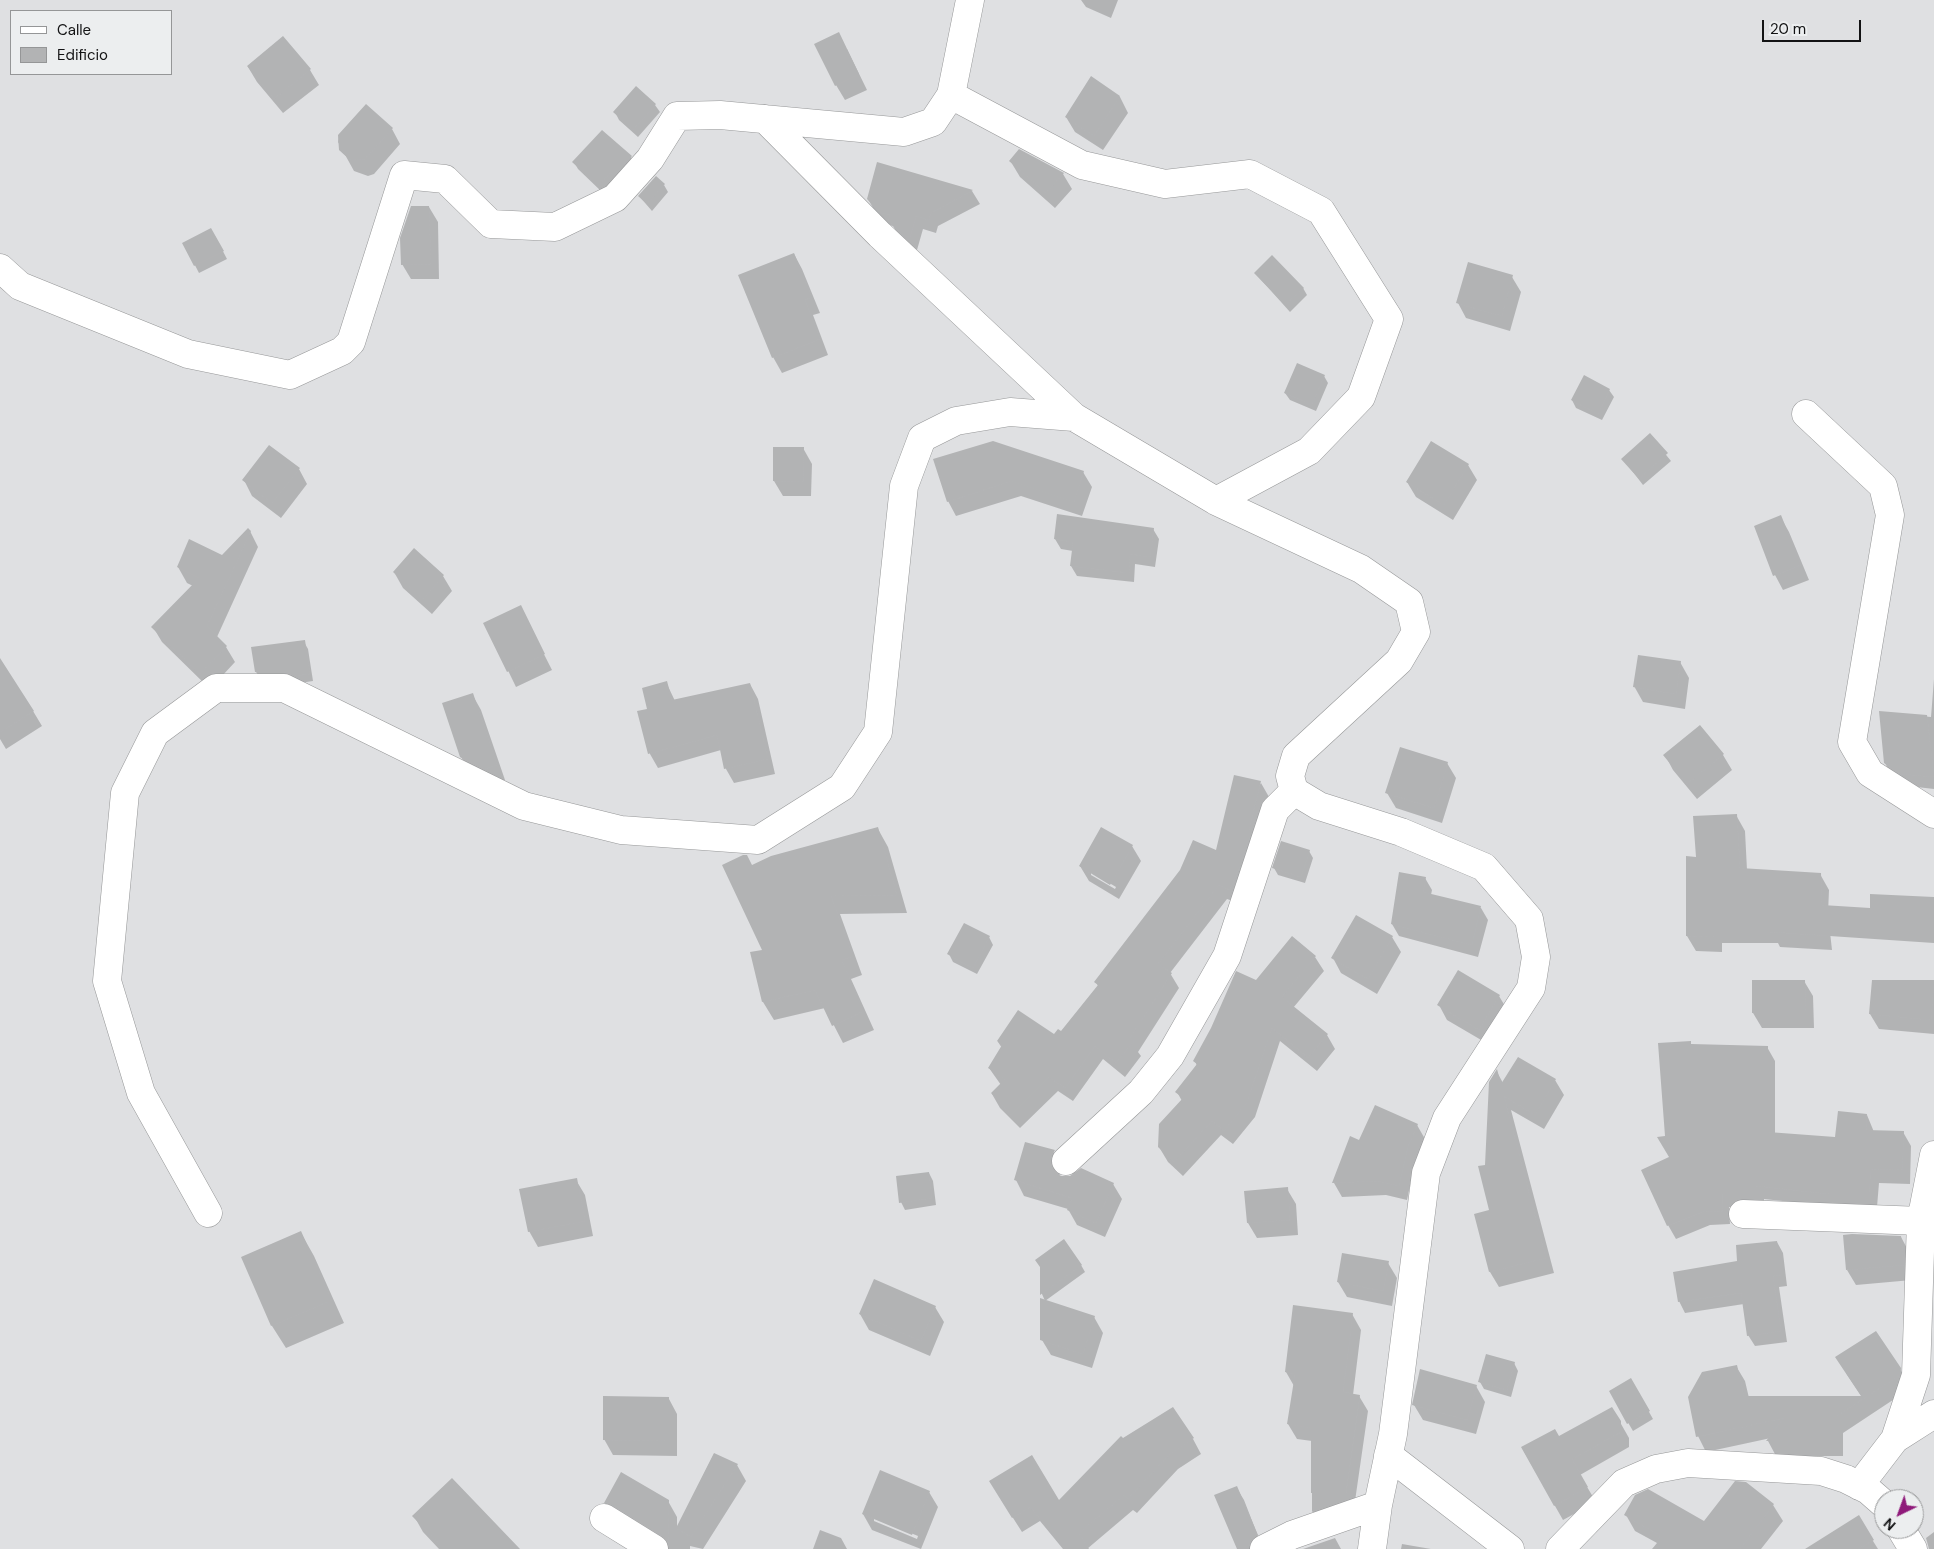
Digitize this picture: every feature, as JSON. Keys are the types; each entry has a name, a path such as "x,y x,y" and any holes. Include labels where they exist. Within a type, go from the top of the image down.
{"street":[{"path":"0,268 20,286 188,354 290,375 342,351 351,342 404,175 445,179 491,224 555,227 614,198 650,159 677,116 720,115 904,132 933,122 951,95 970,0"},
{"path":"951,95 1082,164 1165,184 1250,174 1321,211 1389,319 1361,397 1309,450 1216,501"},
{"path":"765,119 880,235 1074,417 1216,501 1361,569 1409,602 1416,632 1399,661 1296,756 1290,776 1294,791 1320,806 1401,832 1484,867 1529,919 1536,957 1532,988 1447,1118 1426,1173 1393,1434 1378,1504 1372,1549"},
{"path":"208,1213 141,1093 107,981 125,793 155,733 216,688 284,688 524,806 621,830 758,840 842,787 878,732 904,486 922,438 956,421 1010,412 1074,417"},
{"path":"1806,414 1883,486 1890,515 1852,742 1870,773 1934,814"},
{"path":"1066,1161 1142,1092 1170,1056 1227,956 1275,810 1294,791"},
{"path":"1859,1486 1895,1439 1916,1375 1921,1221 1934,1155"},
{"path":"1743,1214 1921,1221"},
{"path":"1895,1439 1934,1414"},
{"path":"1388,1455 1510,1549"},
{"path":"1560,1549 1624,1483 1656,1469 1688,1463 1822,1471 1868,1490 1874,1495"},
{"path":"1264,1549 1292,1535 1378,1504"},
{"path":"604,1518 654,1549"}],"building":[{"path":"839,32 859,74 835,86 814,44"},
{"path":"283,36 311,69 274,99 247,66"},
{"path":"1091,76 1120,96 1094,136 1065,117"},
{"path":"636,86 656,104 633,130 613,112"},
{"path":"366,104 393,128 365,159 350,160 339,150 338,135"},
{"path":"602,130 632,156 614,176 610,173 598,186 572,162"},
{"path":"1019,149 1064,173 1046,193 1009,161"},
{"path":"877,162 973,190 931,213 929,220 916,216 910,237 903,235 888,221 890,215 879,212 867,199"},
{"path":"656,176 665,184 647,204 638,196"},
{"path":"411,206 429,206 431,264 401,265 400,238"},
{"path":"211,228 224,251 194,266 182,243"},
{"path":"794,253 812,297 805,300 820,339 772,358 738,275"},
{"path":"1272,255 1304,288 1285,305 1254,273"},
{"path":"1468,262 1513,275 1502,316 1456,303"},
{"path":"1297,363 1325,375 1312,404 1284,393"},
{"path":"1584,375 1610,389 1598,414 1571,400"},
{"path":"1650,433 1668,453 1639,479 1621,459"},
{"path":"993,441 1084,471 1074,502 1011,481 947,502 933,459"},
{"path":"1431,441 1469,464 1444,505 1406,482"},
{"path":"269,445 300,468 272,503 242,480"},
{"path":"773,447 804,447 803,482 773,481"},
{"path":"1057,514 1154,528 1150,557 1130,554 1129,573 1070,566 1073,542 1054,539"},
{"path":"1781,515 1801,565 1773,576 1754,526"},
{"path":"248,528 251,531 207,626 227,646 200,674 151,627 199,578 177,567 189,539 222,555"},
{"path":"414,548 444,575 423,599 393,572"},
{"path":"521,605 545,654 507,672 483,623"},
{"path":"305,640 310,674 295,676 284,672 255,672 251,647"},
{"path":"1638,655 1681,661 1676,694 1633,687"},
{"path":"0,658 34,711 0,732"},
{"path":"667,681 672,700 750,683 768,759 724,769 717,735 648,754 637,711 647,709 642,688"},
{"path":"473,693 497,765 484,769 460,757 442,703"},
{"path":"1879,711 1927,715 1934,777 1900,774 1884,763"},
{"path":"1700,725 1724,754 1687,784 1663,755"},
{"path":"1400,747 1448,762 1434,808 1385,793"},
{"path":"1234,775 1261,781 1249,830 1252,831 1239,869 1230,890 1219,885 1158,964 1172,973 1130,1038 1134,1041 1116,1063 1095,1046 1065,1088 1049,1077 1011,1115 991,1093 1005,1079 988,1068 1002,1045 997,1041 1018,1010 1054,1034 1058,1029 1061,1031 1098,985 1094,982 1180,870 1193,840 1216,850"},
{"path":"1737,814 1740,868 1821,873 1822,905 1870,908 1870,894 1934,897 1934,943 1770,932 1770,928 1714,928 1714,937 1686,936 1686,856 1696,857 1693,816"},
{"path":"878,827 897,895 831,896 853,956 842,960 864,1011 832,1026 815,990 762,1002 750,952 762,950 722,865 747,855 752,865 771,856"},
{"path":"1101,827 1133,845 1110,885 1079,866"},
{"path":"1281,841 1310,850 1301,877 1272,868"},
{"path":"1399,872 1426,877 1423,892 1481,906 1472,945 1391,924"},
{"path":"1356,915 1393,936 1368,979 1331,958"},
{"path":"964,923 990,936 973,968 947,954"},
{"path":"1292,936 1316,956 1282,997 1328,1034 1308,1058 1272,1028 1247,1102 1224,1131 1212,1121 1174,1162 1158,1147 1159,1124 1183,1098 1175,1092 1197,1064 1193,1061 1211,1028 1236,971 1256,980"},
{"path":"1458,970 1500,995 1479,1030 1437,1005"},
{"path":"1752,980 1805,980 1806,1013 1752,1013"},
{"path":"1872,980 1934,980 1931,1020 1869,1014"},
{"path":"1691,1041 1691,1044 1768,1046 1768,1132 1835,1137 1838,1111 1867,1114 1866,1130 1904,1131 1902,1170 1871,1169 1869,1194 1829,1194 1756,1186 1756,1194 1722,1194 1723,1211 1702,1212 1667,1226 1641,1170 1669,1157 1657,1137 1665,1136 1658,1043"},
{"path":"1518,1057 1556,1079 1535,1115 1504,1096 1546,1258 1489,1272 1474,1214 1489,1210 1478,1166 1485,1165 1489,1082 1497,1069 1501,1084"},
{"path":"1375,1105 1418,1124 1408,1147 1399,1186 1378,1181 1332,1183 1350,1136 1359,1140"},
{"path":"1025,1142 1055,1150 1051,1157 1051,1165 1055,1172 1061,1176 1070,1176 1081,1168 1114,1183 1096,1223 1067,1210 1072,1198 1014,1180"},
{"path":"929,1172 932,1198 899,1203 896,1176"},
{"path":"577,1178 585,1221 528,1232 519,1189"},
{"path":"1288,1187 1290,1220 1247,1223 1244,1191"},
{"path":"301,1231 332,1300 271,1326 241,1257"},
{"path":"1843,1235 1901,1236 1904,1265 1846,1270"},
{"path":"1064,1239 1082,1265 1040,1295 1040,1267 1035,1260"},
{"path":"1777,1241 1781,1275 1773,1276 1781,1331 1747,1336 1741,1293 1678,1302 1673,1272 1737,1261 1736,1245"},
{"path":"1342,1253 1389,1261 1383,1291 1337,1282"},
{"path":"874,1279 936,1306 921,1341 859,1314"},
{"path":"1040,1298 1095,1316 1083,1354 1040,1340"},
{"path":"1293,1305 1353,1313 1343,1392 1360,1395 1346,1493 1311,1493 1311,1428 1287,1424 1295,1374 1285,1372"},
{"path":"1876,1331 1901,1368 1900,1375 1835,1417 1835,1441 1766,1441 1784,1418 1696,1437 1688,1397 1702,1372 1737,1365 1744,1396 1861,1396 1835,1357"},
{"path":"1486,1354 1515,1362 1507,1390 1478,1382"},
{"path":"1420,1369 1477,1385 1467,1420 1412,1405"},
{"path":"1631,1378 1650,1411 1627,1424 1609,1391"},
{"path":"603,1396 669,1397 669,1441 603,1440"},
{"path":"1173,1407 1194,1438 1170,1454 1128,1499 1124,1495 1079,1533 1089,1549 1065,1549 1030,1507 1012,1518 989,1481 1032,1455 1059,1500 1121,1436 1123,1438"},
{"path":"1612,1407 1621,1421 1621,1432 1572,1459 1588,1487 1554,1506 1521,1447 1555,1429 1559,1436"},
{"path":"714,1453 738,1464 691,1537 676,1528"},
{"path":"880,1470 930,1491 912,1535 862,1514"},
{"path":"621,1472 669,1500 668,1544 662,1536 612,1505 604,1503"},
{"path":"452,1478 520,1549 444,1549 412,1516"},
{"path":"1735,1481 1746,1482 1774,1504 1740,1549 1655,1549 1660,1535 1624,1515 1635,1495 1648,1489 1704,1521"},
{"path":"1237,1486 1258,1535 1251,1541 1249,1549 1237,1549 1214,1495"},
{"path":"1859,1515 1874,1540 1858,1549 1805,1549"}]}
